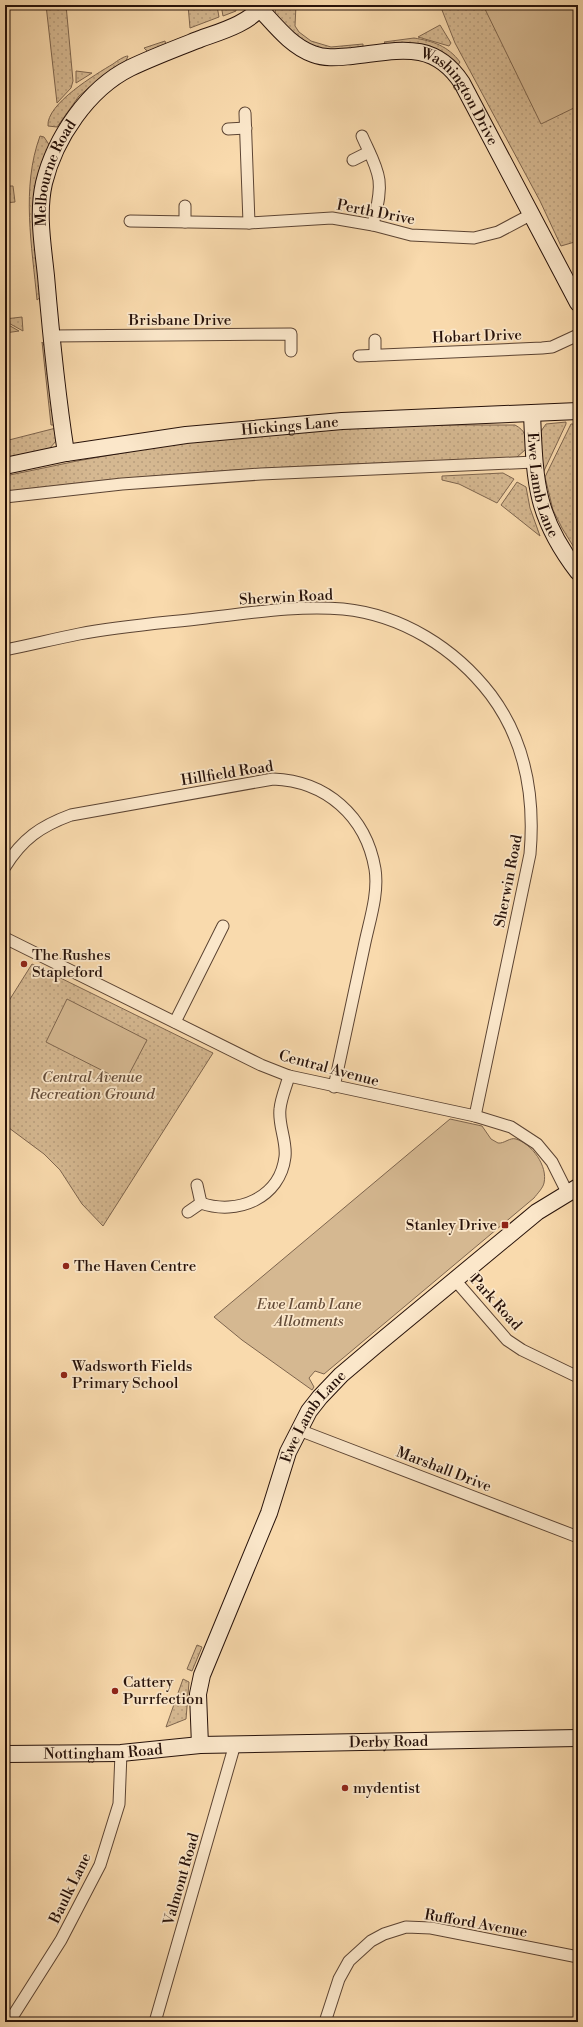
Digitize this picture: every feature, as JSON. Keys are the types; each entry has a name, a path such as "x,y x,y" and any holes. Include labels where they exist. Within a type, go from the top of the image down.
{"street":[{"name":"Washington Drive","path":"261,7 293,42 314,54 336,57 410,50 434,55 446,63 462,83 578,303"},
{"name":"Melbourne Road","path":"66,454 52,336 41,207 48,172 62,139 73,121 97,92 120,74 140,64 239,24 261,7"},
{"path":"245,113 248,223"},
{"path":"228,129 246,128"},
{"path":"362,136 379,182 379,193 373,224"},
{"path":"353,160 369,152"},
{"path":"185,206 185,222"},
{"name":"Perth Drive","path":"130,221 248,223 332,218 373,224 411,235 474,238 498,232 532,214"},
{"name":"Brisbane Drive","path":"52,336 291,334 291,350"},
{"name":"Hobart Drive","path":"359,356 542,348 552,347 578,335"},
{"path":"375,340 375,355"},
{"name":"Hickings Lane","path":"5,466 66,454 186,436 317,423 578,411"},
{"name":"Ewe Lamb Lane","path":"532,414 537,489 549,526 578,572"},
{"path":"5,497 122,484 260,474 534,462"},
{"name":"Sherwin Road","path":"5,650 80,634 153,624 284,610 342,609 373,615 400,624 440,644 468,667 498,705 520,746 528,775 532,829 530,854 475,1116"},
{"name":"Hillfield Road","path":"5,867 18,848 37,831 50,822 71,815 273,779 300,782 324,792 350,813 362,829 370,847 375,870 372,904 334,1086"},
{"path":"175,1022 224,926"},
{"name":"Central Avenue","path":"5,938 261,1065 289,1076 475,1116 511,1126 537,1144 572,1189"},
{"path":"188,1212 201,1203 221,1208 236,1208 250,1203 264,1194 276,1181 285,1158 286,1142 280,1109 289,1076"},
{"path":"197,1185 201,1203"},
{"name":"Ewe Lamb Lane","path":"200,1745 198,1694 202,1674 261,1533 283,1465 299,1430 310,1411 328,1388 374,1347 537,1212 572,1189"},
{"name":"Park Road","path":"455,1280 500,1333 513,1344 578,1377"},
{"name":"Marshall Drive","path":"299,1430 578,1537"},
{"name":"Derby Road","path":"200,1745 578,1738"},
{"name":"Valmont Road","path":"155,2022 235,1744"},
{"name":"Nottingham Road","path":"5,1754 121,1753 200,1745"},
{"name":"Baulk Lane","path":"9,2022 61,1940 100,1864 119,1804 121,1753"},
{"name":"Rufford Avenue","path":"325,2022 338,1979 349,1961 372,1941 384,1934 406,1927 431,1928 578,1957"}],"green space":[{"path":"46,5 66,5 73,81 71,88 57,103"},
{"path":"188,5 198,5 199,8 217,6 219,17 190,28"},
{"path":"221,5 235,5 236,11 223,16"},
{"path":"276,5 296,5 295,26 299,32 311,41 331,47 363,44 363,46 359,49 324,50 310,46 290,31 279,19 275,14"},
{"path":"440,5 578,5 578,241 561,246 540,201 455,43"},
{"path":"483,5 575,5 578,11 578,106 541,124"},
{"path":"440,25 451,43 449,46 418,37"},
{"path":"414,38 440,45 455,56 460,62 458,65 444,54 386,44 384,42"},
{"path":"165,41 166,45 149,53 144,48"},
{"path":"128,56 126,61 107,73 79,96 57,127 48,126 50,117 55,108 73,90 120,59"},
{"path":"76,71 92,73 76,83"},
{"path":"40,136 44,137 50,146 42,296 37,300 29,197 34,156"},
{"path":"5,186 13,186 15,202 5,203"},
{"path":"22,317 23,331 5,321 5,319"},
{"path":"5,323 19,331 5,333"},
{"path":"42,342 45,347 55,425 51,425"},
{"path":"566,422 543,473 539,434 546,424"},
{"path":"571,424 573,424 578,449 578,554 553,510 545,477"},
{"path":"515,425 525,434 526,449 516,458 324,465 196,473 68,484 5,492 5,476 77,461 184,442 361,427"},
{"path":"56,428 57,440 49,449 5,458 5,441"},
{"path":"503,473 514,479 497,503 459,484 442,480 442,476"},
{"path":"517,482 526,487 530,508 540,536 501,505"},
{"name":"Central Avenue Recreation Ground","path":"32,964 213,1053 103,1226 82,1204 60,1170 44,1154 5,1125 5,1007"},
{"path":"67,999 147,1040 125,1082 46,1042"},
{"name":"Ewe Lamb Lane Allotments","path":"450,1119 482,1126 491,1139 498,1143 516,1139 528,1146 538,1156 544,1170 545,1176 542,1187 534,1198 324,1374 315,1371 309,1378 314,1387 312,1390 242,1340 214,1317"},
{"path":"197,1645 202,1647 192,1671 187,1669"},
{"path":"183,1679 189,1682 186,1719 166,1727"}],"place":[{"name":"The Rushes Stapleford","path":"24,964"},
{"name":"Stanley Drive","path":"505,1225"},
{"name":"The Haven Centre","path":"66,1266"},
{"name":"Wadsworth Fields Primary School","path":"64,1375"},
{"name":"Cattery Purrfection","path":"115,1691"},
{"name":"mydentist","path":"345,1788"}]}
